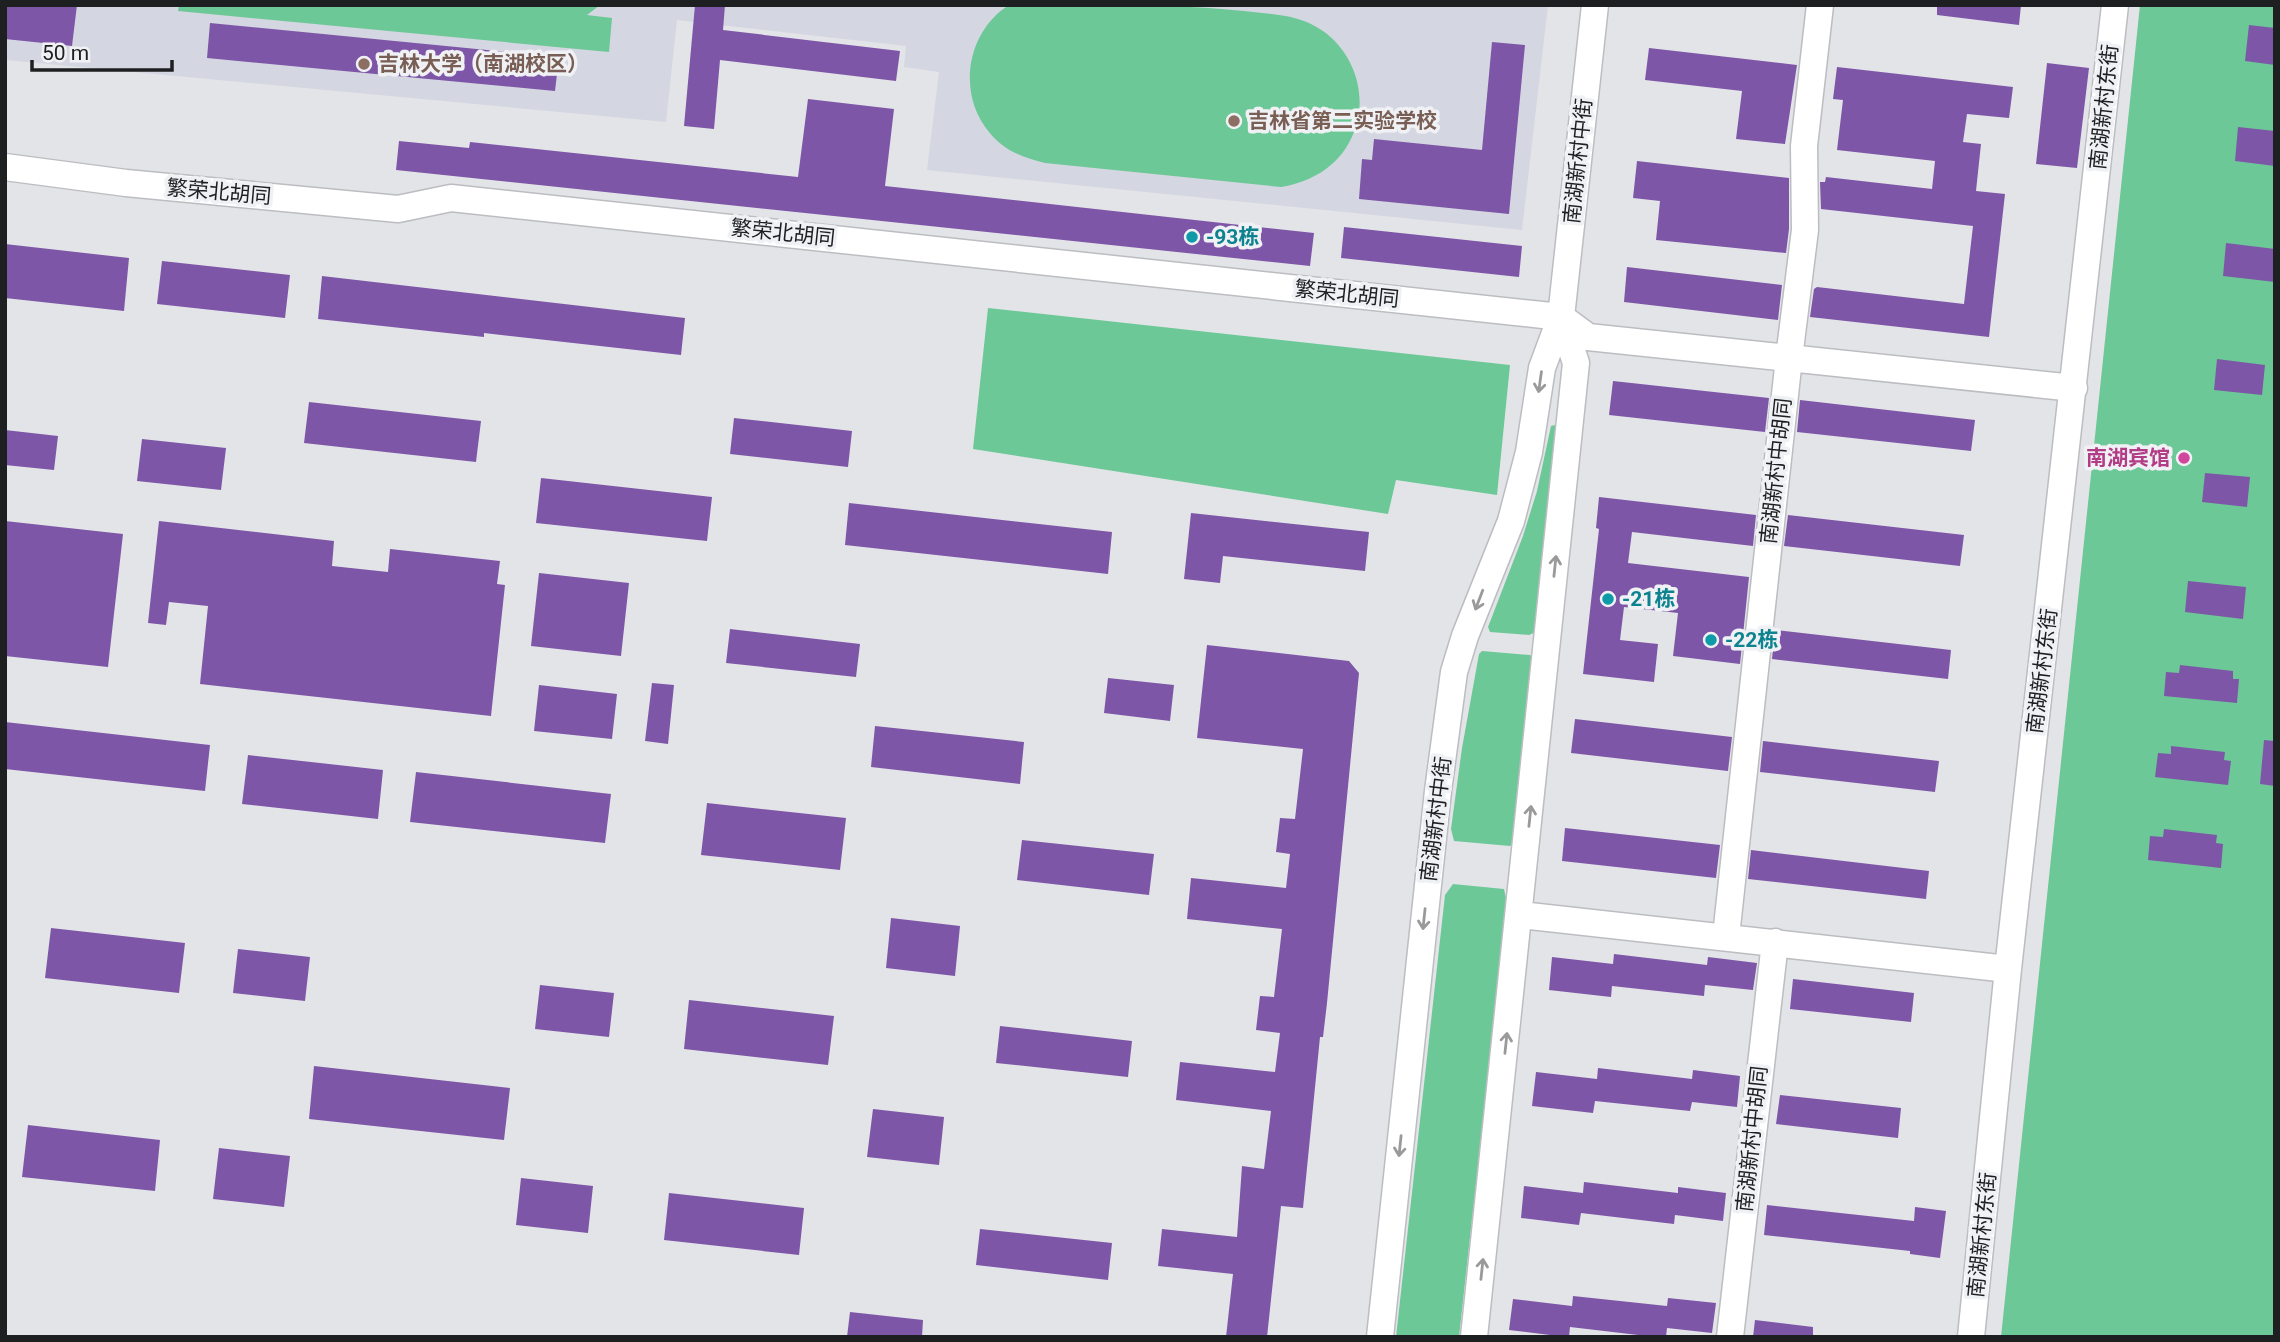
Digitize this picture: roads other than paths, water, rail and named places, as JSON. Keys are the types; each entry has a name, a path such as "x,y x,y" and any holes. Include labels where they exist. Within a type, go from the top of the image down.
{"street":[{"name":"南湖新村中街","path":"1380,1337 1436,804 1454,672 1465,636 1511,521 1530,452 1542,368 1561,317 1595,5"},
{"name":"南湖新村中胡同","path":"1726,936 1788,358 1805,230 1804,146 1820,5"},
{"name":"南湖新村东街","path":"1971,1337 2008,969 2115,5"},
{"name":"繁荣北胡同","path":"5,167 126,183 398,209 452,198 1561,317"},
{"name":"南湖新村中街","path":"1474,1337 1576,363 1561,317"},
{"path":"1561,317 1588,337 2074,388"},
{"path":"1520,915 2008,969"},
{"name":"南湖新村中胡同","path":"1730,1337 1775,942"}],"place":[{"name":"吉林大学（南湖校区）","path":"364,64"},
{"name":"吉林省第二实验学校","path":"1234,121"},
{"name":"-93栋","path":"1192,237"},
{"name":"南湖宾馆","path":"2184,458"},
{"name":"-21栋","path":"1608,599"},
{"name":"-22栋","path":"1711,640"}]}
